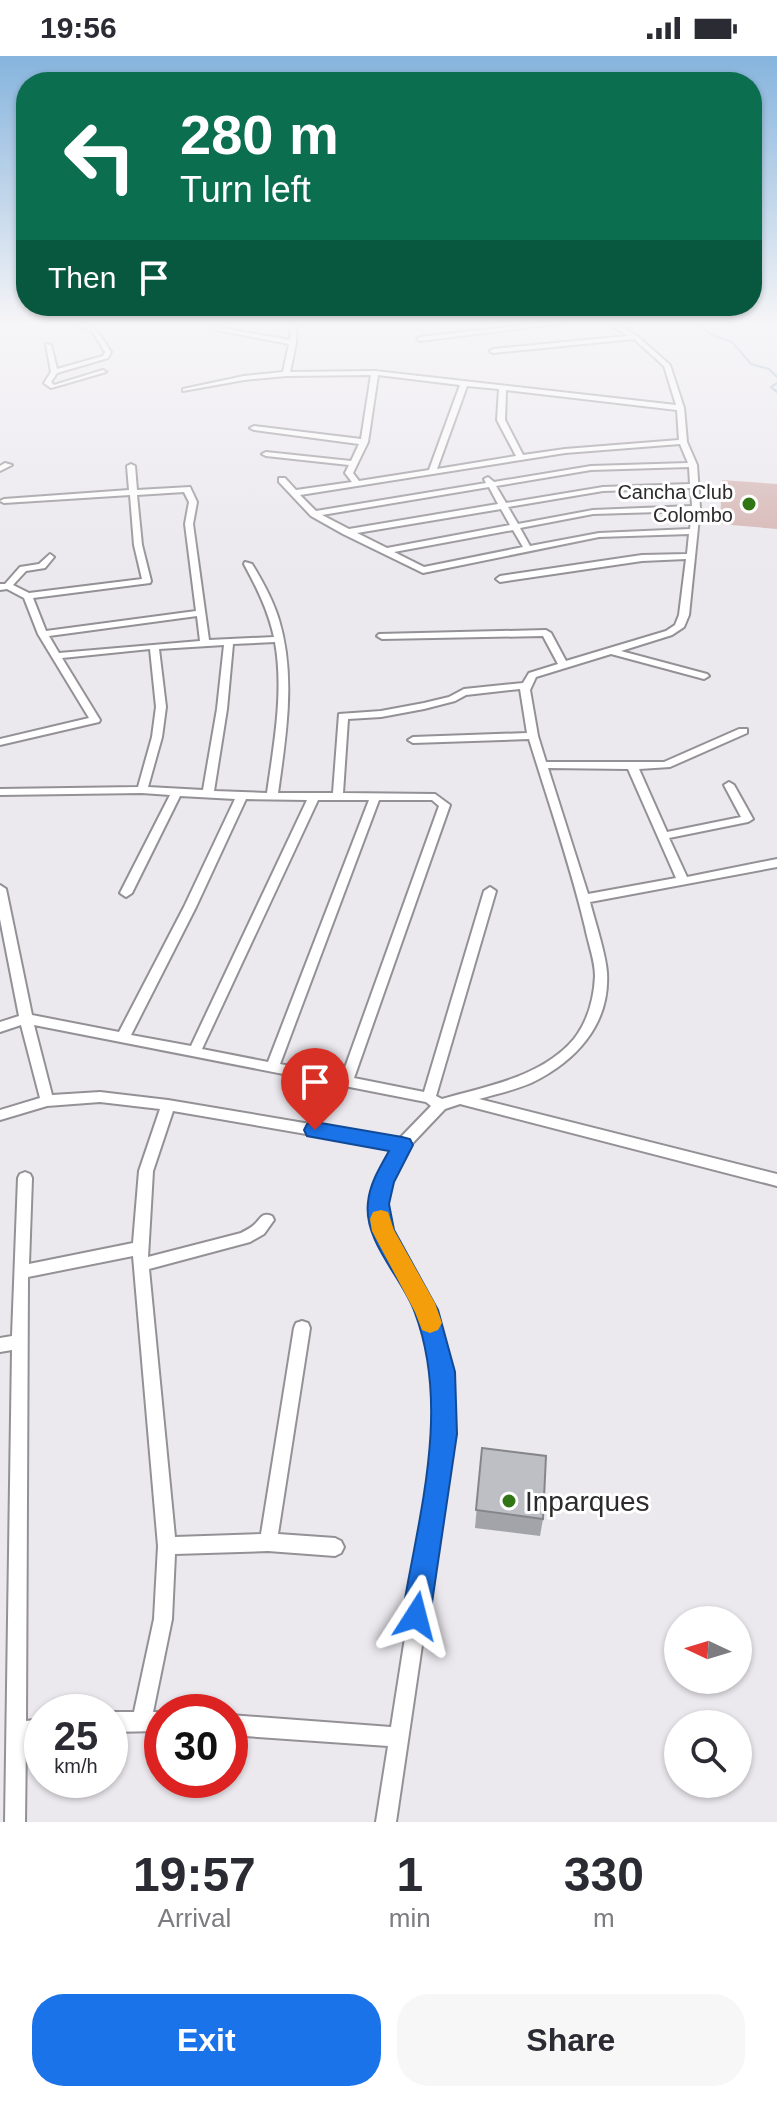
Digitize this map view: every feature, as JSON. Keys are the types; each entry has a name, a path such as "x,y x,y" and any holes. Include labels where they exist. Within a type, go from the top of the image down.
{"street":[{"path":"356,482 349,473 364,442 370,405"},
{"path":"432,472 456,405"},
{"path":"502,405 501,420 521,458"},
{"path":"0,1027 26,1019 273,1066 435,1102 460,1099 525,1080 567,1053 590,1025 598,1002 601,973 584,899 533,736 526,686 532,675 610,650 652,641 679,627 684,615 692,556 696,508 693,465 683,442 680,408 656,405"},
{"path":"254,428 364,442"},
{"path":"295,493 565,451 683,442"},
{"path":"266,454 353,463"},
{"path":"486,464 489,484 504,504 528,549"},
{"path":"314,514 591,468 693,465"},
{"path":"50,557 42,566 23,569 4,587 28,596 147,581 138,545 131,466"},
{"path":"282,480 314,514 423,570 599,535 694,531"},
{"path":"346,532 603,489 695,486"},
{"path":"4,501 131,490 187,489 193,502 189,524 205,642"},
{"path":"386,551 593,512 696,508"},
{"path":"500,579 642,558 692,556"},
{"path":"248,564 272,605 286,705 272,795"},
{"path":"0,742 95,720 43,634 28,596"},
{"path":"43,634 202,613"},
{"path":"382,636 546,633 564,666"},
{"path":"55,656 205,642 279,639"},
{"path":"208,794 229,642"},
{"path":"142,790 157,737 161,707 154,646"},
{"path":"610,650 704,676"},
{"path":"338,795 343,716 381,714 452,699 464,692 526,686"},
{"path":"541,765 666,765 743,731"},
{"path":"413,740 533,736"},
{"path":"632,766 683,881"},
{"path":"662,836 748,819 729,785"},
{"path":"0,792 142,790 313,798 338,795 435,797 445,805 346,1082"},
{"path":"126,893 177,791"},
{"path":"122,1039 190,907 242,796"},
{"path":"273,1066 375,797"},
{"path":"194,1053 313,798"},
{"path":"584,899 777,863"},
{"path":"0,889 26,1019 47,1101"},
{"path":"386,1822 445,1434 443,1372 426,1310 383,1231 378,1204 384,1182 402,1145 435,1102 490,891"},
{"path":"0,1115 47,1101 100,1097 168,1105 402,1145"},
{"path":"460,1099 777,1180"},
{"path":"128,1720 142,1719 163,1619 167,1546 141,1257 146,1171 168,1105"},
{"path":"15,1822 21,1272 25,1178"},
{"path":"21,1272 141,1257 245,1238 259,1230 267,1220"},
{"path":"268,1542 302,1328"},
{"path":"0,1345 20,1342"},
{"path":"167,1546 268,1542 335,1547"},
{"path":"248,1726 397,1737"},
{"path":"18,1731 24,1730"}],"shaded area":[{"name":"Cancha Club Colombo","path":"722,480 777,484 777,529 720,524"}],"building":[{"name":"Inparques","path":"482,1448 546,1456 543,1519 476,1510"}],"slow traffic":[{"path":"381,1219 383,1231 430,1323"}],"place":[{"name":"Cancha Club Colombo","path":"749,504"},
{"name":"Inparques","path":"509,1501"}],"route":[{"path":"315,1130 402,1145 384,1182 378,1204 383,1231 426,1310 443,1372 445,1434 416,1616"}]}
